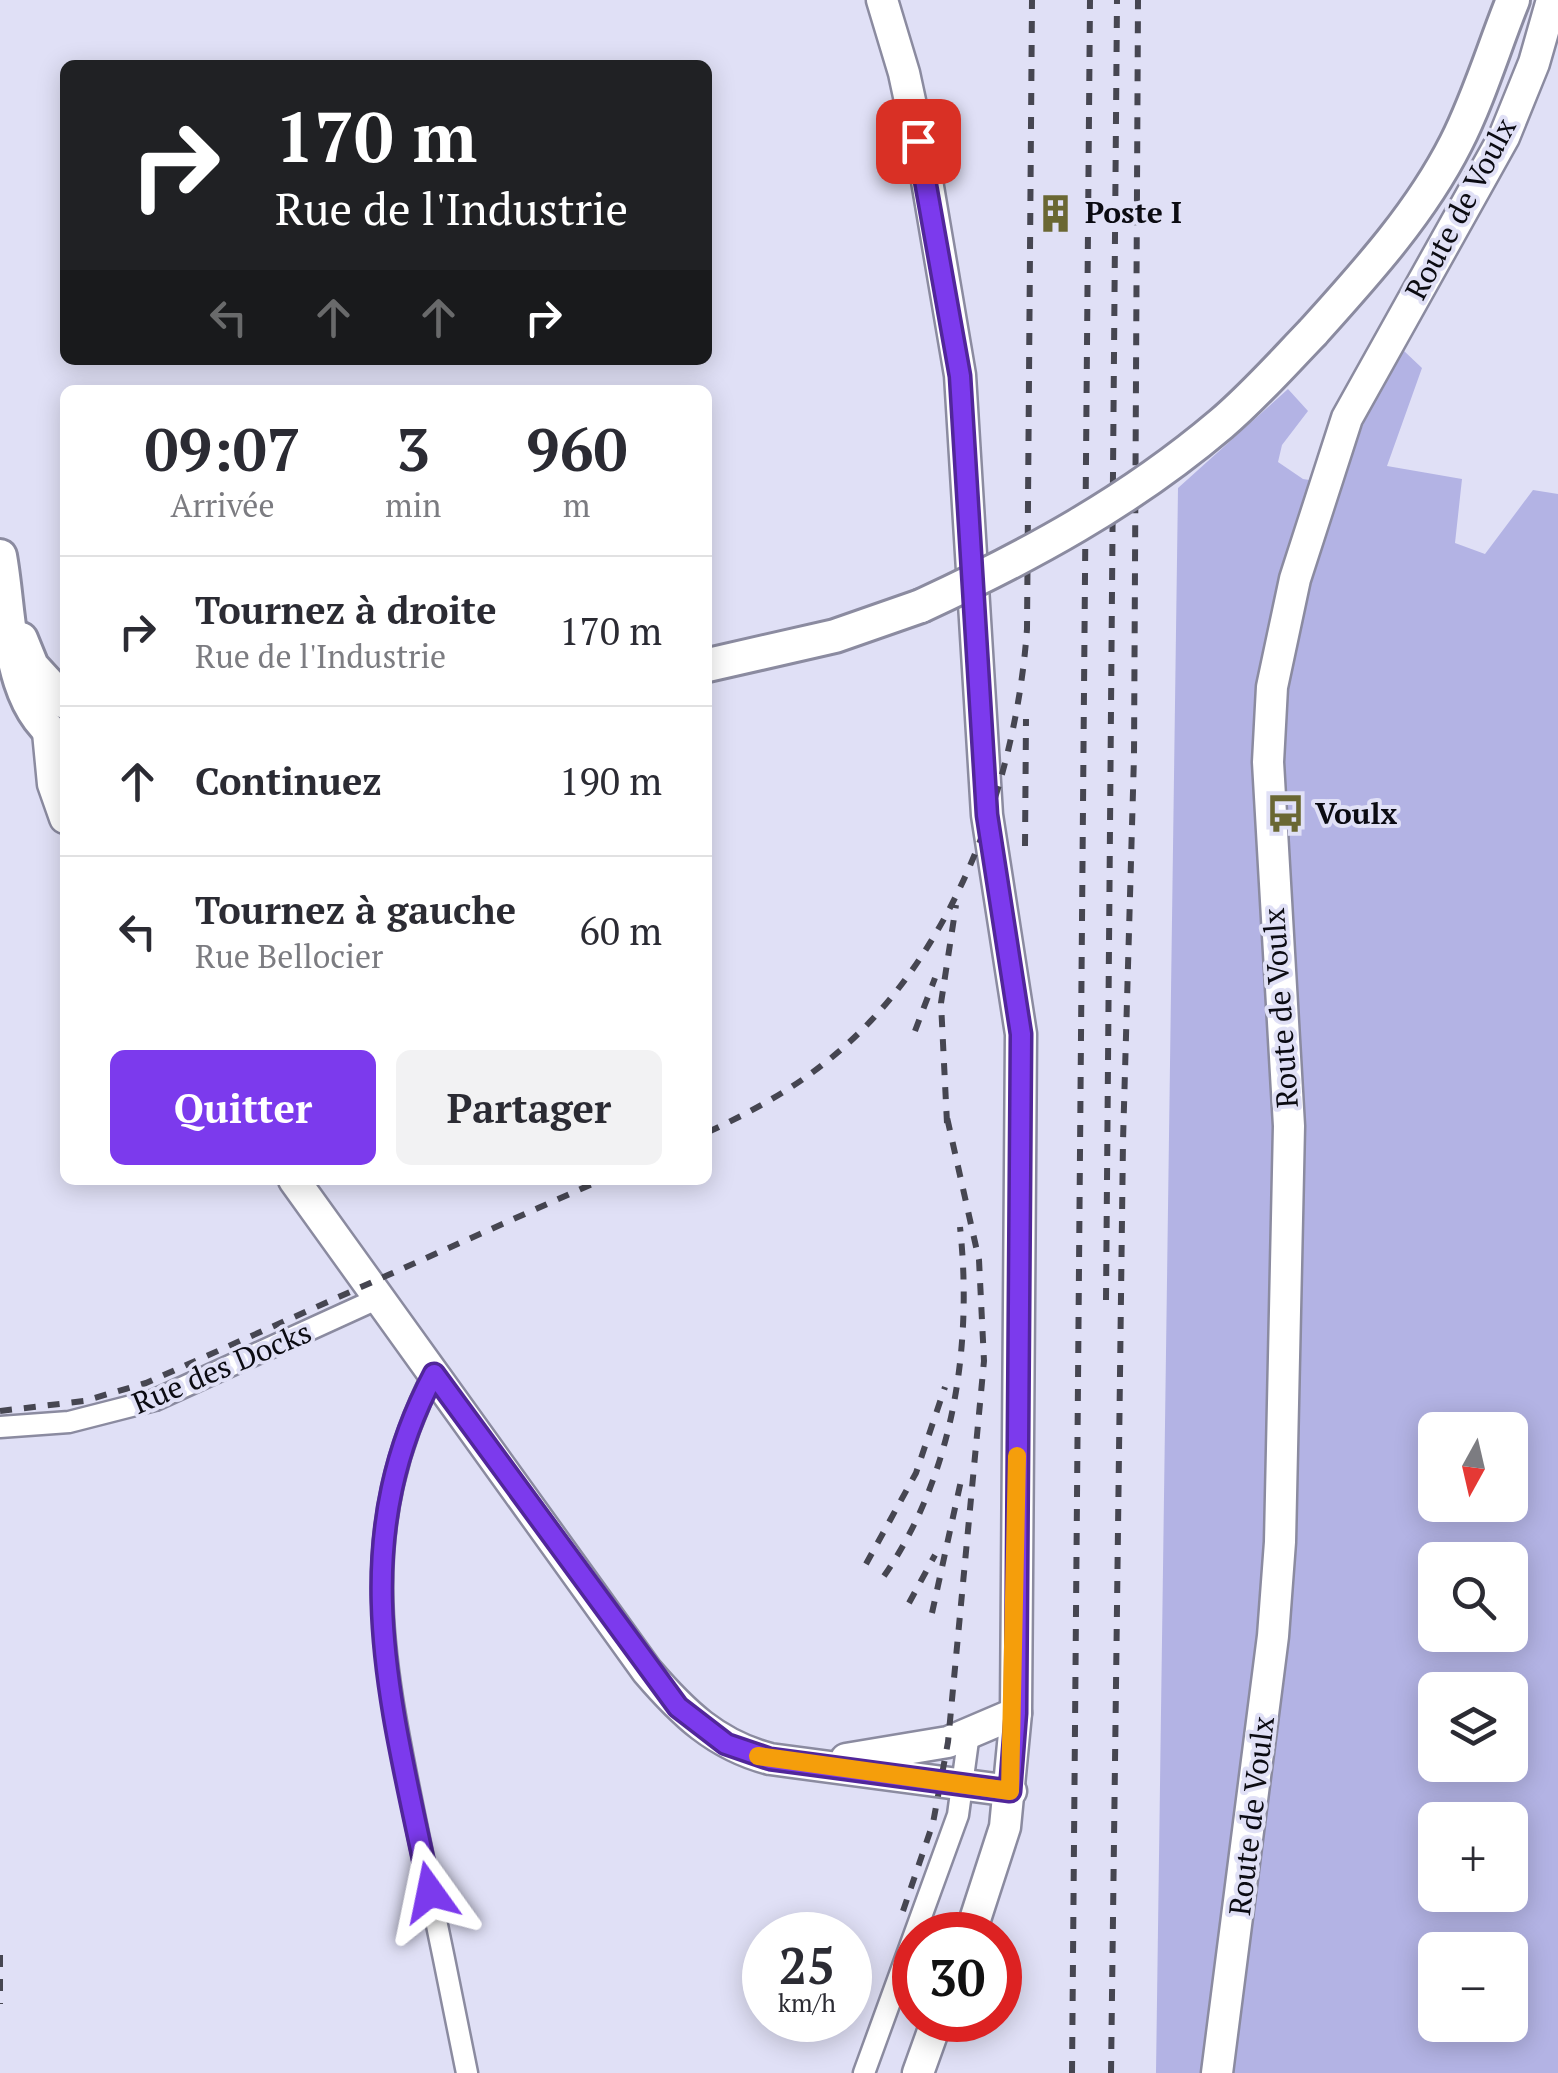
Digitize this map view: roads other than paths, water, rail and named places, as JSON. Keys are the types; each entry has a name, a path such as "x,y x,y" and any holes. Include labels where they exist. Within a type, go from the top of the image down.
{"main road":[{"path":"882,0 922,158 960,376 987,815 1021,1034 1016,1713 1010,1791 1000,1850 978,1912"},
{"path":"712,664 799,646 921,606 1020,561 1165,470 1225,421 1312,332 1404,226 1457,140 1513,0"},
{"name":"Route de Voulx","path":"1216,2073 1271,1655 1280,1542 1288,1126 1268,762 1272,687 1294,579 1341,432 1365,380 1504,137 1552,0"},
{"path":"0,556 18,680 26,702 58,743 52,784 60,805"},
{"path":"11,616 32,666 60,697"},
{"path":"298,1185 678,1707 707,1732 747,1753 1010,1791"},
{"path":"819,1764 948,1742 1016,1713"},
{"path":"918,2073 929,2042"}],"street":[{"name":"Rue des Docks","path":"0,1427 70,1422 155,1400 379,1298"},
{"path":"434,1374 401,1449 394,1478 379,1602 387,1682 467,2073"},
{"path":"864,2073 958,1815 969,1734"}],"railway":[{"path":"712,1130 754,1109 826,1062 870,1021 909,974 942,922 970,866 1009,748 1027,629 1032,0"},
{"path":"1072,2073 1090,0"},
{"path":"1106,1300 1117,0"},
{"path":"1111,2073 1123,1141 1134,756 1138,0"},
{"path":"1025,846 1026,719"},
{"path":"947,1123 941,1003 956,905"},
{"path":"915,1031 935,978"},
{"path":"903,1911 933,1823 948,1742 984,1361 979,1260 946,1113"},
{"path":"0,1411 84,1401 146,1383 590,1185"},
{"path":"884,1576 927,1496 953,1409 963,1318 960,1227"},
{"path":"866,1564 916,1473 945,1387"},
{"path":"932,1613 962,1476"},
{"path":"909,1603 935,1555"},
{"path":"0,1955 0,2004"}],"place":[{"name":"Poste I","path":"1055,213"},
{"name":"Voulx","path":"1285,814"}]}
